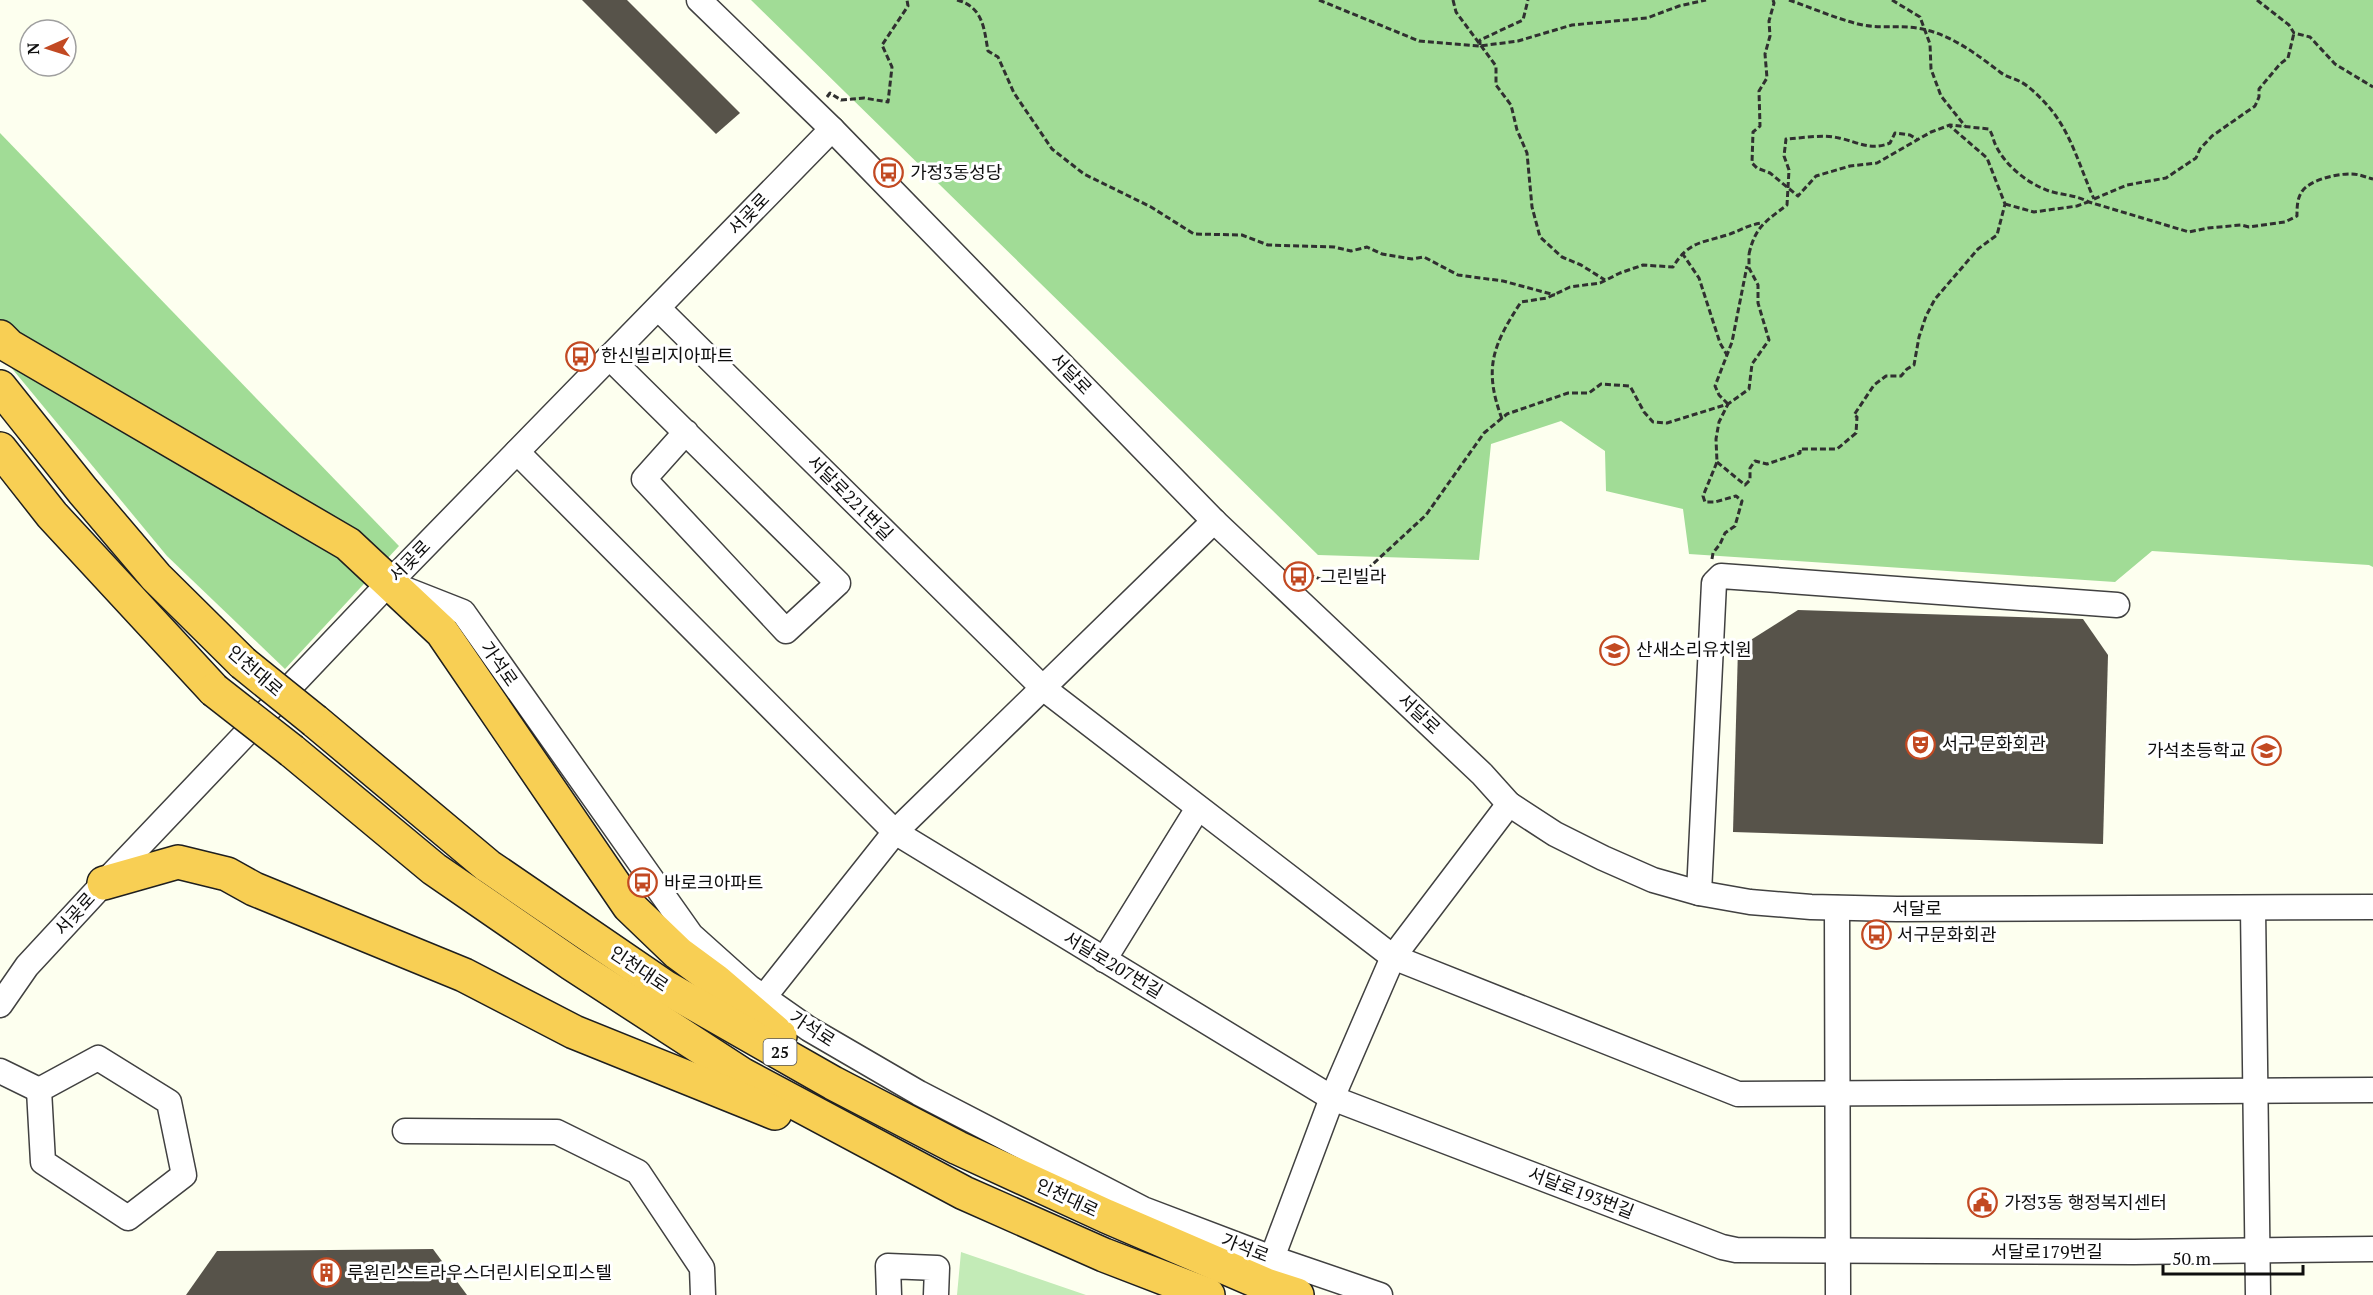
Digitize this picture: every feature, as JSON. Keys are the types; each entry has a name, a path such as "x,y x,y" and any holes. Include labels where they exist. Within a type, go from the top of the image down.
{"highway":[{"path":"0,337 20,352 348,544 442,632 629,906 678,953 716,981 833,1083"},
{"name":"인천대로","path":"0,387 83,491 156,577 243,663 488,866 665,987 833,1083 958,1148 1084,1206 1266,1285 1297,1295"},
{"name":"인천대로","path":"0,449 52,515 214,690 434,868 572,964 743,1075 964,1193 1104,1255 1208,1295"},
{"path":"104,883 178,862 227,874 254,889 464,975 574,1032 727,1093 964,1193"}],"street":[{"name":"서달로","path":"699,0 832,129 1214,520 1474,766 1509,804 1555,834 1653,880 1750,902 1837,908 2373,907"},
{"name":"서곶로","path":"0,1005 27,966 104,883 389,583 832,129"},
{"name":"서달로221번길","path":"658,308 1043,688"},
{"path":"609,357 686,432 838,583 786,631 644,479 686,432"},
{"path":"517,452 895,832"},
{"path":"764,997 895,832 1214,520"},
{"path":"1699,892 1714,583 1721,576 2117,604"},
{"name":"가석로","path":"389,583 463,612 691,935 764,997 809,1029 919,1093 1143,1209 1272,1258 1380,1295"},
{"path":"1043,688 1393,957 1738,1094 2373,1090"},
{"path":"1272,1258 1332,1098 1393,957 1509,804"},
{"path":"1104,960 1198,808"},
{"name":"서달로207번길","path":"895,832 1332,1098"},
{"path":"1837,908 1838,1295"},
{"path":"2253,908 2258,1295"},
{"path":"98,1058 169,1102 184,1175 128,1218 43,1162 39,1090 98,1058"},
{"path":"0,1071 39,1090"},
{"name":"서달로193번길","path":"1332,1098 1722,1247 1736,1250 1838,1250"},
{"path":"405,1131 557,1132 638,1172 702,1268 703,1295"},
{"name":"서달로179번길","path":"1838,1250 2373,1249"},
{"path":"889,1295 888,1266 937,1268 936,1295"}],"path":[{"path":"815,112 830,93 841,100 864,98 888,102 892,67 882,45 908,6 907,0"},
{"path":"957,0 964,2 982,18 988,51 998,57 1014,93 1052,149 1084,174 1151,207 1194,234 1242,235 1268,245 1334,247 1351,251 1367,247 1382,254 1412,259 1424,257 1458,275 1503,281 1555,295"},
{"path":"1319,0 1419,41 1480,46 1518,41 1572,26 1647,18 1678,6 1706,0"},
{"path":"1453,0 1456,12 1496,66 1496,85 1511,105 1517,130 1527,153 1532,207 1540,237 1562,257 1581,265 1605,280"},
{"path":"1480,46 1480,40 1523,20 1528,0"},
{"path":"1773,0 1769,21 1770,36 1765,54 1767,78 1759,91 1760,126 1754,132 1752,163 1757,168 1770,173 1798,196 1816,176 1857,165 1877,163 1931,132 1950,125 1989,129 1996,146 2026,180 2049,191 2079,197 2189,232 2208,228 2241,225 2249,227 2285,222 2297,216 2297,202 2302,190 2316,182 2337,174 2358,174 2373,179"},
{"path":"1789,0 1857,23 1879,28 1916,28 1952,39 2001,73 2022,82 2049,106 2079,158 2084,179 2094,199"},
{"path":"1892,0 1920,17 1930,44 1931,69 1941,96 1965,126"},
{"path":"2258,0 2289,25 2294,33 2310,37 2335,64 2373,87"},
{"path":"2005,204 2034,212 2077,206 2127,185 2166,178 2196,158 2200,149 2212,136 2255,106 2259,97 2259,89 2288,58 2294,33"},
{"path":"1717,462 1745,484 1750,480 1750,468 1755,461 1767,464 1800,453 1800,448 1837,449 1856,434 1857,417 1854,415 1874,385 1886,376 1901,376 1914,365 1919,337 1935,298 1978,249 1997,235 2005,204 1987,158 1950,125"},
{"path":"1728,404 1719,395 1715,386 1738,316 1753,238 1763,223 1787,205 1789,170 1784,156 1786,139 1838,137 1862,146 1884,145 1890,143 1895,133 1910,135 1918,140"},
{"path":"1502,419 1495,399 1492,374 1497,344 1502,331 1521,302 1547,298 1570,287 1600,283 1643,265 1673,267 1682,253 1694,244 1730,234 1747,225 1763,223"},
{"path":"1682,253 1699,278 1720,343 1727,355"},
{"path":"1290,563 1328,582 1361,575 1426,515 1484,434 1508,414 1557,396 1568,393 1589,393 1601,384 1630,386 1644,412 1653,422 1667,423 1728,404 1749,389 1752,364 1769,340 1758,303 1758,285 1749,268 1749,254"},
{"path":"1721,576 1712,563 1713,553 1725,533 1735,526 1742,501 1736,496 1715,502 1705,502 1703,496 1717,462 1716,439 1719,422 1728,404"}],"green space":[{"path":"751,0 2373,0 2373,567 2152,551 2115,582 1689,554 1683,509 1606,491 1605,451 1561,421 1491,444 1479,560 1318,555"},
{"path":"0,133 399,546 285,669 167,556 0,354"},
{"path":"961,1252 1086,1295 957,1295"}],"building":[{"path":"582,0 627,0 740,113 716,134"},
{"name":"서구 문화회관","path":"1798,610 2083,619 2108,655 2103,844 1733,832 1738,648"},
{"name":"루원린스트라우스더린시티오피스텔","path":"433,1249 467,1295 186,1295 217,1251"}],"place":[{"name":"가정3동성당","path":"889,173"},
{"name":"한신빌리지아파트","path":"580,356"},
{"name":"그린빌라","path":"1299,577"},
{"name":"산새소리유치원","path":"1615,650"},
{"name":"서구 문화회관","path":"1921,744"},
{"name":"가석초등학교","path":"2267,751"},
{"name":"바로크아파트","path":"643,883"},
{"name":"서구문화회관","path":"1876,935"},
{"name":"가정3동 행정복지센터","path":"1983,1203"},
{"name":"루원린스트라우스더린시티오피스텔","path":"326,1273"}]}
